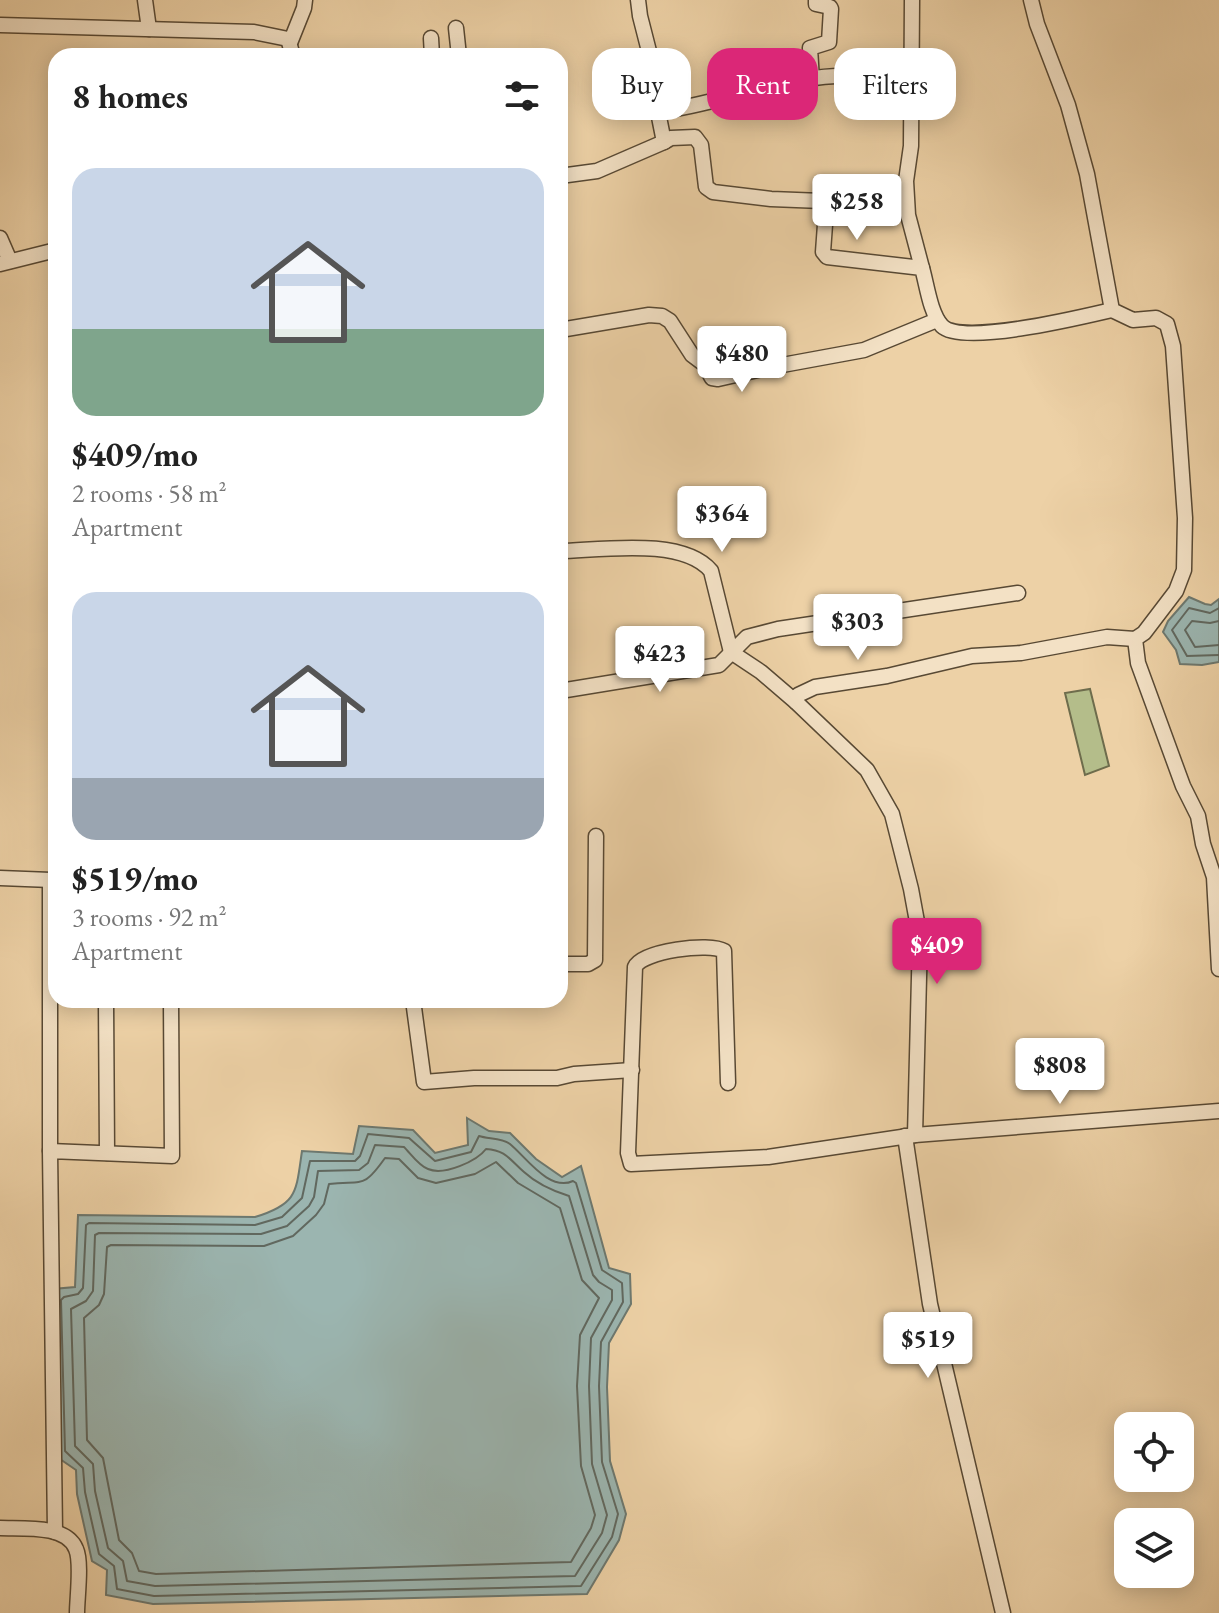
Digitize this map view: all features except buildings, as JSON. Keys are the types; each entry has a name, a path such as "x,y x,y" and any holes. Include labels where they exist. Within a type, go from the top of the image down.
{"street":[{"path":"145,0 149,29"},
{"path":"293,48 305,0"},
{"path":"638,0 648,48"},
{"path":"810,48 829,42 831,9 816,4 816,0"},
{"path":"911,48 912,0"},
{"path":"1031,0 1068,105 1087,174 1112,310"},
{"path":"0,25 254,32 283,36 291,48"},
{"path":"456,28 458,48"},
{"path":"431,38 432,48"},
{"path":"660,120 664,142"},
{"path":"796,702 798,695 815,687 887,676 972,656 1021,653 1107,637 1135,639 1144,633 1168,601 1184,570 1185,518 1173,346 1167,324 1156,318 1133,320 1112,310 985,333 958,334 945,330 937,320 908,215 906,193 911,120"},
{"path":"568,175 597,171 671,138 695,137 701,145 706,187 713,192 822,201 826,211 823,252 827,257 922,268"},
{"path":"0,238 5,262 48,252"},
{"path":"568,329 649,315 662,316 670,321 712,378 718,379 864,350 937,320"},
{"path":"568,551 664,549 703,562 711,571 731,652 761,672 796,702 867,770 892,814 920,938 910,1136 930,1304 1003,1613"},
{"path":"568,690 710,667 726,661 747,637 778,629 1018,593"},
{"path":"1135,639 1138,663 1183,786 1198,816 1214,877 1219,969"},
{"path":"568,964 588,964 595,960 596,836"},
{"path":"0,878 48,879"},
{"path":"728,1083 725,956 722,948 679,950 642,958 637,962 628,1153 631,1164 768,1157 910,1136 1219,1111"},
{"path":"52,1008 50,1151 55,1532"},
{"path":"106,1008 107,1153"},
{"path":"50,1151 173,1155 171,1008"},
{"path":"414,1008 424,1082 474,1078 557,1078 632,1070"},
{"path":"0,1528 55,1532 68,1539 77,1550 77,1613"}],"green space":[{"path":"1090,689 1109,766 1085,775 1065,693"}],"water":[{"path":"1189,597 1211,605 1219,599 1219,662 1180,664 1176,650 1163,632 1168,621"},
{"path":"467,1118 489,1131 510,1133 536,1159 562,1177 581,1166 609,1268 630,1274 631,1304 609,1343 607,1387 610,1461 626,1514 619,1540 587,1594 153,1604 106,1595 107,1570 92,1561 77,1494 76,1470 57,1457 53,1289 75,1287 78,1215 255,1217 280,1207 292,1194 302,1151 353,1154 359,1126 413,1130 435,1153 468,1145"}]}
